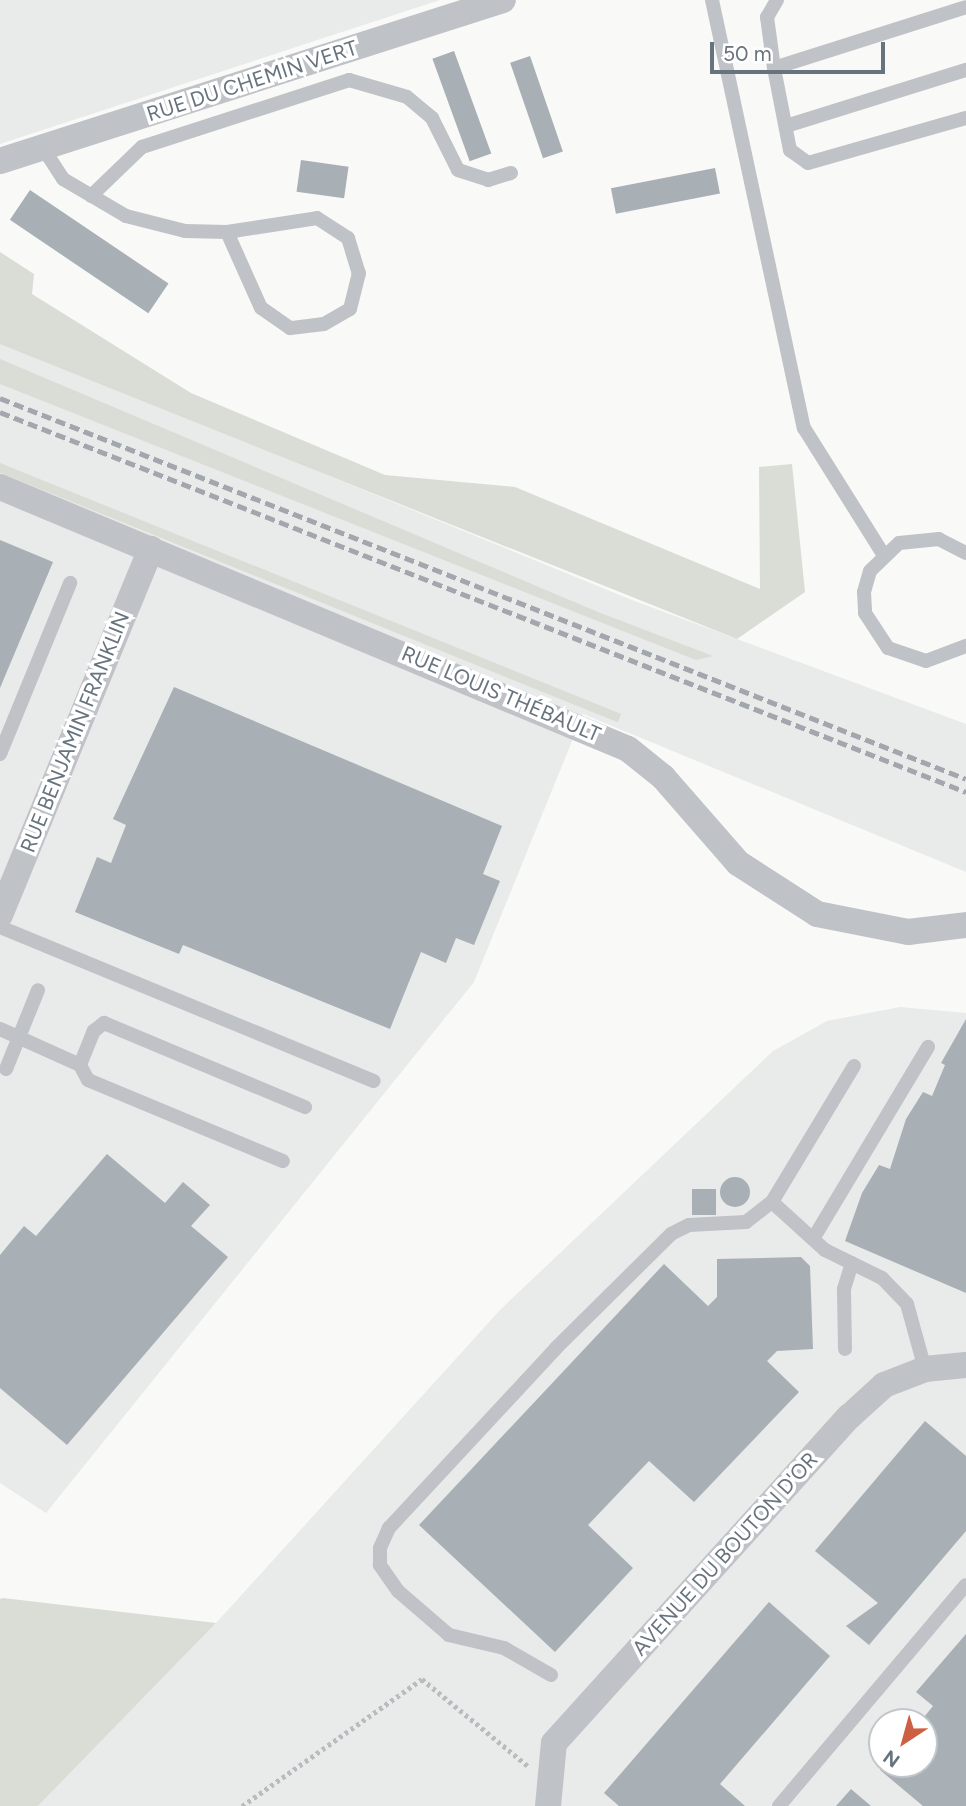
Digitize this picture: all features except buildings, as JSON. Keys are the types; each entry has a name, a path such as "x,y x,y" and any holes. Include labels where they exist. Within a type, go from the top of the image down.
{"street":[{"name":"RUE DU CHEMIN VERT","path":"0,161 485,3"},
{"name":"RUE LOUIS THÉBAULT","path":"0,487 628,749 663,778 738,863 817,914 908,932 966,925"},
{"name":"RUE BENJAMIN FRANKLIN","path":"0,915 150,548"},
{"name":"AVENUE DU BOUTON D'OR","path":"548,1806 554,1743 849,1417 884,1385 925,1369 966,1365"}],"lane":[{"path":"712,0 804,428 883,554"},
{"path":"777,0 767,17 774,68 790,150 808,163 966,118"},
{"path":"774,68 966,7"},
{"path":"786,126 966,70"},
{"path":"92,196 142,147 349,80 407,97 432,118 458,170 488,180 511,173"},
{"path":"43,148 63,179 126,216 185,231 227,232 317,218 348,238 359,273 349,309 324,324 290,328 261,308 227,232"},
{"path":"966,553 939,539 919,538 883,554 870,571 865,602 873,632 888,648 926,661 966,646"},
{"path":"0,754 70,583"},
{"path":"0,928 374,1081"},
{"path":"6,1069 38,990"},
{"path":"80,1065 94,1031 104,1023 306,1107"},
{"path":"0,1028 18,1039 80,1065 88,1080 283,1161"},
{"path":"813,1239 928,1047"},
{"path":"551,1675 504,1648 449,1635 398,1591 380,1565 384,1538 556,1348 671,1234 689,1225 746,1222 772,1202 854,1066"},
{"path":"772,1202 813,1239 882,1278 907,1304 925,1369"},
{"path":"845,1349 844,1289 852,1263"},
{"path":"779,1806 966,1585"}],"path":[{"path":"243,1806 422,1679 516,1759 550,1778"}],"shaded area":[{"path":"0,0 440,0 0,144"},
{"path":"0,252 34,274 32,294 191,393 385,475 515,487 760,589 759,467 792,464 805,592 737,639 0,344"},
{"path":"0,341 632,600 966,724 966,872 583,714 474,982 46,1513 0,1483"},
{"path":"0,359 598,612 713,656 696,660 0,384"},
{"path":"0,463 621,714 618,722 0,473"},
{"path":"900,1007 966,1013 966,1806 38,1806 216,1623 501,1309 773,1051 827,1021"},
{"path":"0,1599 216,1623 38,1806 0,1806"}],"railway":[{"path":"0,398 966,779"},
{"path":"0,412 966,792"}]}
